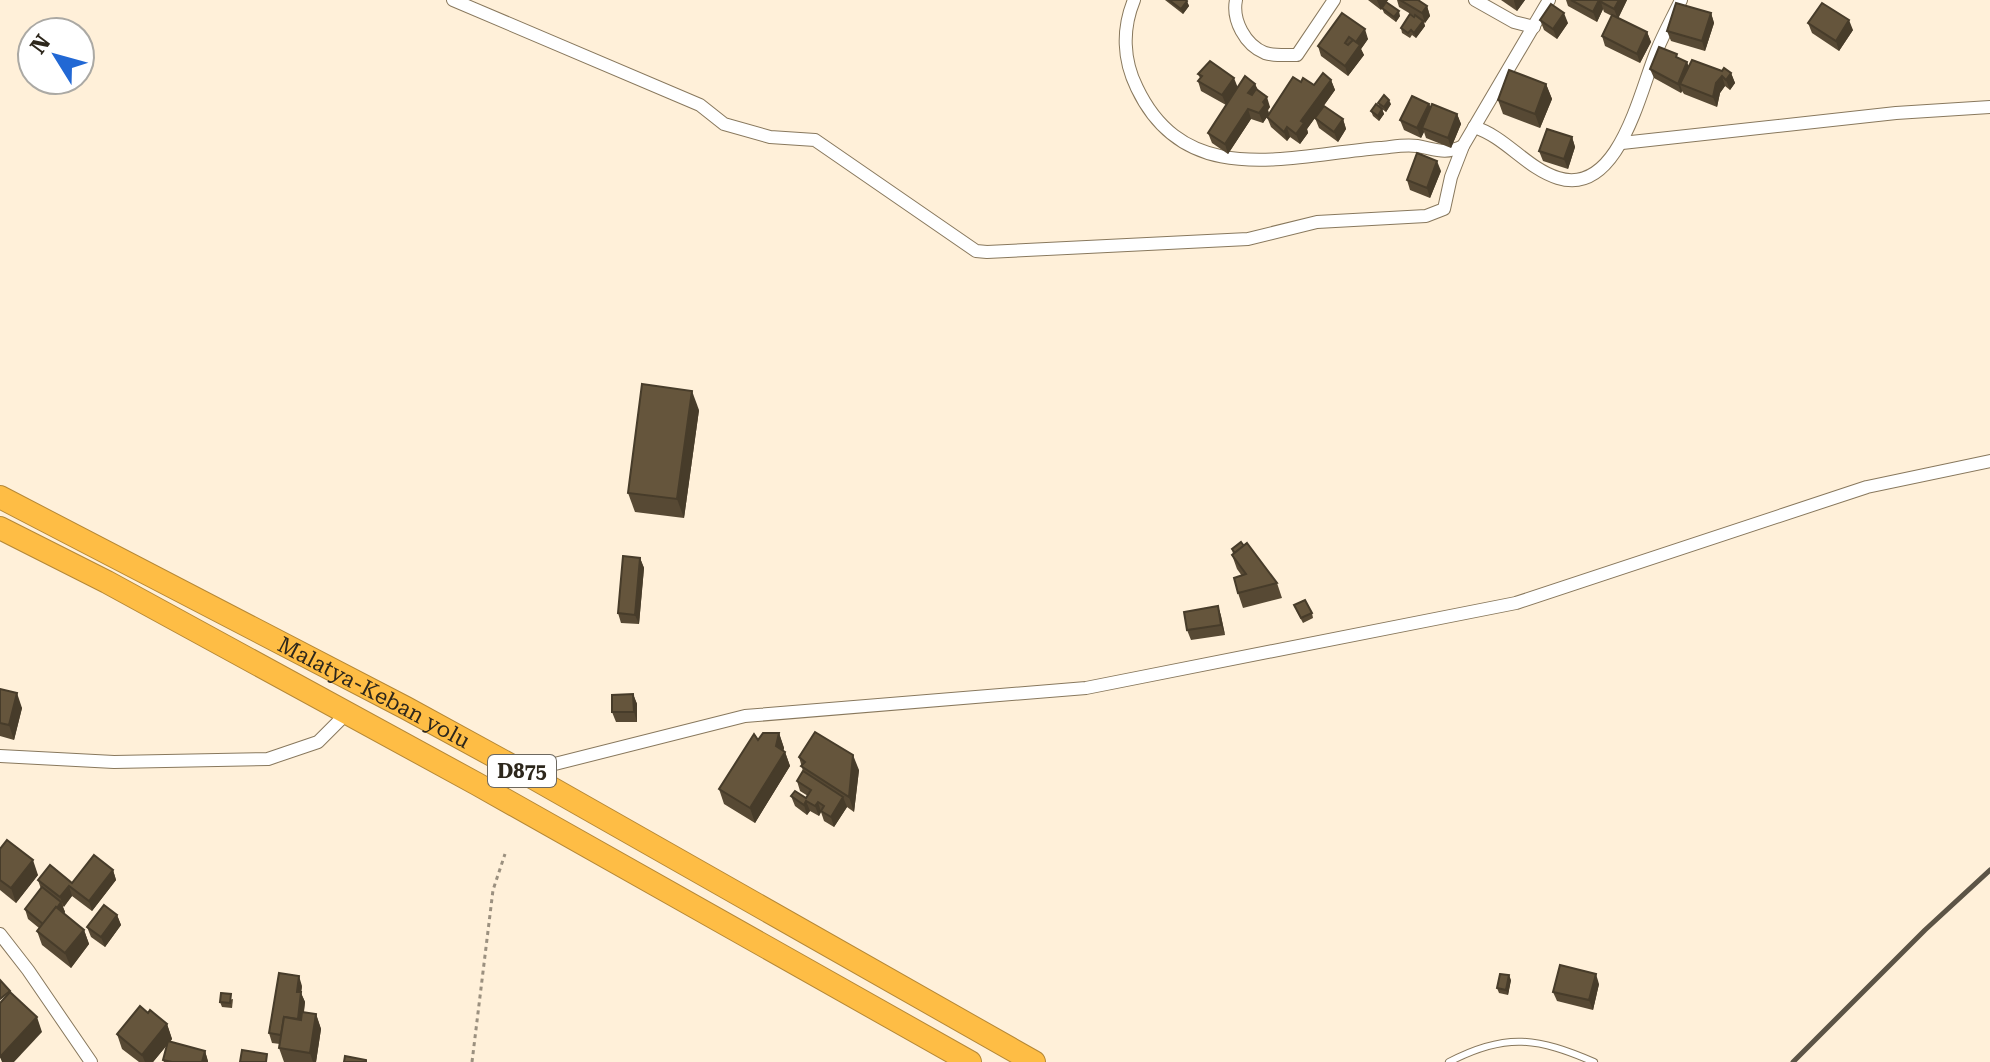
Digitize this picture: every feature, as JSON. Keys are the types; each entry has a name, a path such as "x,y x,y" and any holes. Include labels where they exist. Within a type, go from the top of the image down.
{"highway":[{"name":"Malatya-Keban yolu","path":"0,497 406,708 1034,1062"},
{"name":"Malatya-Keban yolu","path":"0,528 107,582 477,784 970,1062"}],"street":[{"path":"453,0 700,105 724,124 770,137 815,140 976,251 1248,239 1317,222 1426,216 1444,209 1451,177 1463,146 1549,0"},
{"path":"1134,0 1125,31 1127,58 1134,83 1146,108 1162,128 1200,152 1231,159 1273,160 1414,145 1451,152 1463,146"},
{"path":"1236,0 1236,19 1250,43 1265,53 1297,55 1334,0"},
{"path":"1475,0 1514,22 1534,27"},
{"path":"1474,127 1491,133 1557,178 1579,181 1597,172 1622,143 1658,49 1681,0"},
{"path":"1622,143 1896,113 1990,107"},
{"path":"523,772 745,716 1086,688 1516,603 1867,487 1990,461"},
{"path":"0,756 114,762 268,759 318,742 346,714"},
{"path":"0,934 91,1062"}],"lane":[{"path":"1449,1062 1511,1040 1538,1042 1594,1062"}],"path":[{"path":"472,1062 493,890 505,854"}],"building":[{"path":"1169,0 1186,0 1187,1 1181,9"},
{"path":"1400,0 1418,0 1427,6 1422,13"},
{"path":"1571,0 1599,0 1593,12"},
{"path":"1602,0 1619,0 1614,9"},
{"path":"1386,2 1399,11 1394,17 1382,8"},
{"path":"1676,3 1711,13 1702,41 1667,31"},
{"path":"1822,3 1849,20 1836,41 1808,23"},
{"path":"1551,4 1564,13 1553,29 1540,20"},
{"path":"1342,13 1365,29 1356,42 1349,37 1345,43 1348,45 1353,40 1360,45 1345,66 1318,46"},
{"path":"1410,14 1423,21 1414,33 1401,28"},
{"path":"1612,15 1647,32 1637,54 1602,36"},
{"path":"1659,47 1687,62 1678,84 1650,69"},
{"path":"1692,60 1722,71 1724,68 1731,73 1726,80 1722,76 1716,83 1713,97 1680,84"},
{"path":"1210,61 1234,78 1222,95 1198,81 1202,76 1198,74"},
{"path":"1509,70 1546,84 1535,114 1498,100"},
{"path":"1323,73 1331,80 1301,121 1304,123 1296,134 1287,127 1284,132 1267,117 1293,77 1301,82 1303,78 1314,85"},
{"path":"1245,76 1255,84 1248,93 1252,95 1256,89 1267,97 1263,102 1265,105 1259,113 1248,109 1225,144 1208,133"},
{"path":"1384,95 1389,100 1384,107 1378,103"},
{"path":"1412,96 1429,104 1417,128 1400,120"},
{"path":"1376,104 1382,109 1378,116 1371,111"},
{"path":"1432,104 1457,114 1448,138 1422,128"},
{"path":"1324,106 1343,119 1334,132 1315,118"},
{"path":"1547,129 1572,137 1564,159 1539,151"},
{"path":"1417,153 1437,161 1427,188 1407,180"},
{"path":"642,384 692,391 677,499 628,493"},
{"path":"1241,542 1244,546 1235,553 1232,549"},
{"path":"1247,543 1277,583 1238,593 1234,578 1246,574 1232,555"},
{"path":"623,556 640,558 635,615 618,613"},
{"path":"1305,600 1312,613 1301,618 1294,605"},
{"path":"1218,606 1221,625 1187,630 1184,612"},
{"path":"0,689 17,693 9,725 0,723"},
{"path":"633,694 634,712 612,712 612,695"},
{"path":"815,732 853,755 849,797 801,766 805,762 799,757"},
{"path":"763,733 779,733 776,746 785,752 750,808 719,789 754,734 758,740"},
{"path":"803,771 843,797 831,817 821,811 824,806 818,802 815,806 806,801 804,805 791,796 795,791 806,798 811,790 797,781"},
{"path":"7,840 33,860 11,888 0,880 0,849"},
{"path":"94,855 113,870 89,901 69,886 60,897 38,880 50,865 72,883"},
{"path":"42,887 61,902 43,924 25,909"},
{"path":"104,905 117,915 101,937 87,927"},
{"path":"56,907 84,930 65,953 37,931"},
{"path":"1560,965 1596,974 1589,1000 1553,992"},
{"path":"279,973 299,976 297,992 301,992 298,1019 284,1017 281,1035 269,1033"},
{"path":"1500,974 1509,975 1506,990 1497,988"},
{"path":"0,980 10,991 0,999"},
{"path":"10,992 37,1017 0,1057 0,1003"},
{"path":"221,993 231,994 230,1003 220,1002"},
{"path":"140,1006 167,1024 142,1055 117,1034"},
{"path":"302,1012 316,1014 310,1053 279,1048 284,1017 301,1020"},
{"path":"168,1041 205,1051 202,1062 163,1060"},
{"path":"242,1050 267,1054 266,1062 240,1062"},
{"path":"345,1056 366,1060 366,1062 344,1062"}],"railway":[{"path":"1793,1062 1990,870"}]}
